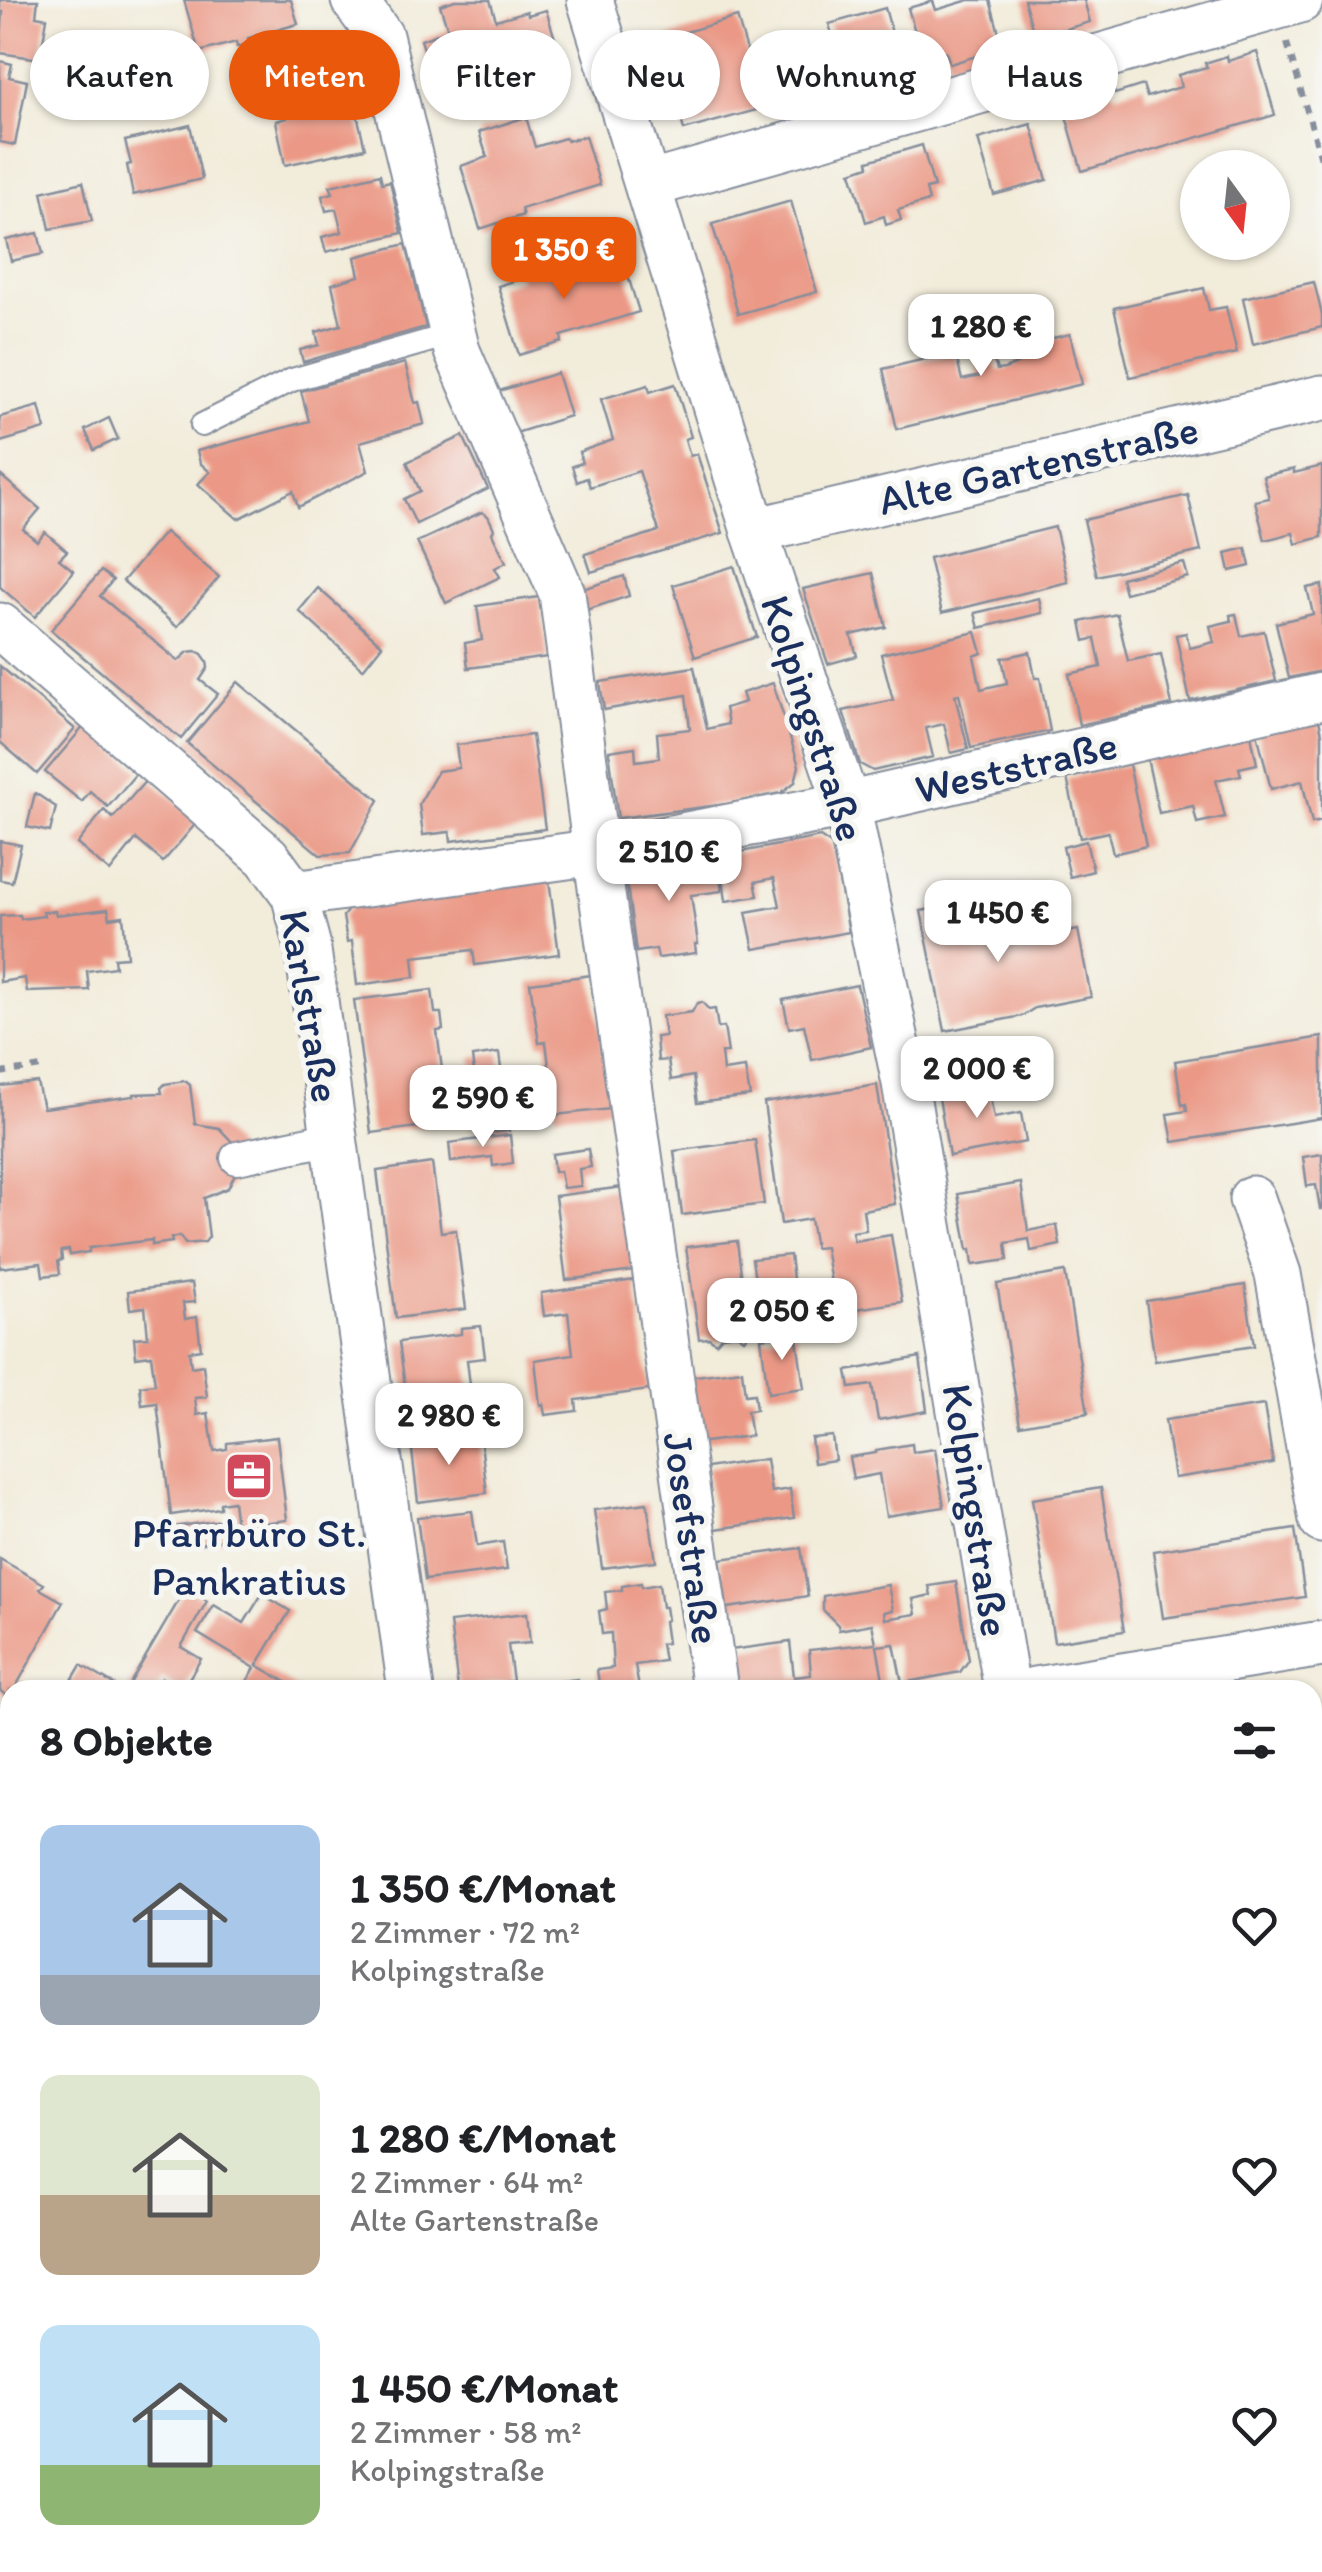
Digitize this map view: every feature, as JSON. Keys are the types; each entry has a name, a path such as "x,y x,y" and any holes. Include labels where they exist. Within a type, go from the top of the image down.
{"street":[{"name":"Josefstraße","path":"354,0 380,36 458,351 562,593 714,1680"},
{"name":"Kolpingstraße","path":"590,0 754,531 847,805 905,1083 1004,1680"},
{"path":"648,185 1283,2"},
{"name":"Alte Gartenstraße","path":"754,531 1322,398"},
{"name":"Karlstraße","path":"0,626 267,857 294,894 307,942 411,1680"},
{"name":"Weststraße","path":"294,894 596,852 847,805 1322,696"},
{"path":"237,1158 333,1138"},
{"path":"1252,1199 1278,1274 1322,1520"},
{"path":"1097,1680 1322,1644"}],"lane":[{"path":"202,424 292,380 454,334"}],"path":[{"path":"1283,2 1322,162"},
{"path":"0,1073 42,1067"}],"building":[{"path":"0,0 38,0 36,16 47,18 45,30 30,30 30,58 0,53"},
{"path":"184,0 291,0 298,24 277,30 229,30 229,44 209,49 209,30 193,30"},
{"path":"455,0 490,0 496,20 546,10 552,30 448,30 440,5"},
{"path":"969,0 990,0 998,30 971,30 971,58 951,64 951,30 914,30 908,8 933,1 936,10"},
{"path":"1024,0 1084,0 1090,22 1062,30 1033,30"},
{"path":"885,8 891,30 831,30 829,24"},
{"path":"737,17 741,30 740,115 684,130 681,120 720,120 720,30 692,30"},
{"path":"1257,52 1275,115 1082,171 1067,120 1118,120 1118,93 1143,85 1147,97 1181,87 1178,75 1207,67 1205,63 1227,56 1228,61"},
{"path":"0,61 12,64 9,77 27,81 15,145 0,142"},
{"path":"358,120 365,148 285,165 276,121"},
{"path":"527,120 535,147 585,136 600,185 521,209 523,215 480,229 461,166 487,157 479,132"},
{"path":"1031,124 1047,180 994,195 978,139"},
{"path":"190,125 202,179 133,195 125,141"},
{"path":"922,145 934,187 926,189 929,201 898,210 901,220 886,225 884,216 866,222 851,172 869,166 868,161"},
{"path":"380,174 382,183 390,181 402,233 326,252 322,237 342,232 336,209 326,211 322,196 333,193 330,186"},
{"path":"83,182 92,221 50,229 42,192"},
{"path":"791,201 817,292 738,314 712,224"},
{"path":"38,233 43,254 11,261 6,240"},
{"path":"406,244 426,327 303,362 300,350 319,345 316,332 341,325 332,284 359,276 355,257"},
{"path":"561,255 568,276 605,264 606,268 624,263 639,312 561,336 562,342 519,355 498,286 520,279 517,269"},
{"path":"1314,282 1322,327 1253,344 1243,298"},
{"path":"1204,288 1209,310 1226,307 1237,353 1130,377 1114,308"},
{"path":"1043,329 1045,340 1070,334 1082,384 897,429 883,369 955,352 962,380 980,376 973,347 996,342 1000,359 994,361 997,370 1005,369 1017,364 1010,337"},
{"path":"405,363 424,424 360,442 368,471 298,507 293,491 238,519 198,484 210,472 200,463 197,451 309,421 301,391"},
{"path":"557,373 570,416 516,433 499,391"},
{"path":"675,384 691,437 685,439 690,456 697,454 723,533 591,572 585,554 659,531 639,471 590,487 587,478 577,482 572,466 582,463 579,452 613,440 601,399 648,385 650,392"},
{"path":"39,406 45,429 0,442 0,417"},
{"path":"109,418 118,439 94,450 85,430"},
{"path":"463,436 488,489 416,524 404,499 420,491 407,462"},
{"path":"1322,466 1322,537 1296,544 1293,533 1265,540 1255,501 1269,498 1263,476"},
{"path":"0,475 40,509 23,529 37,541 45,532 67,551 59,559 74,571 35,617 0,587"},
{"path":"1188,495 1201,551 1097,576 1084,520"},
{"path":"482,512 488,516 506,562 495,568 500,577 446,603 417,542"},
{"path":"1055,527 1068,582 942,613 929,558"},
{"path":"165,532 219,577 177,627 123,581"},
{"path":"1246,548 1250,566 1230,571 1226,553"},
{"path":"1184,563 1188,577 1125,593 1121,578"},
{"path":"734,566 757,637 695,657 673,585"},
{"path":"101,571 113,580 100,596 178,661 188,652 196,651 207,661 208,668 200,680 218,694 181,739 51,630"},
{"path":"873,573 886,627 851,635 857,656 828,664 803,589"},
{"path":"624,576 629,596 583,611 579,590"},
{"path":"1322,585 1322,671 1289,678 1276,623 1313,614 1307,588"},
{"path":"318,588 382,645 363,669 299,611"},
{"path":"539,597 548,657 468,668 465,643 482,640 477,606"},
{"path":"1039,598 1042,613 979,628 975,613"},
{"path":"1117,614 1128,661 1161,654 1172,705 1079,725 1069,674 1101,667 1095,638 1085,641 1081,622"},
{"path":"1236,614 1241,636 1264,631 1276,681 1190,701 1176,635 1186,633 1190,648 1214,642 1210,626 1231,621 1230,615"},
{"path":"976,632 982,653 974,656 981,689 1007,683 1002,658 1030,652 1035,678 1040,678 1050,731 971,748 959,694 955,695 968,749 951,753 944,724 926,728 933,757 873,771 860,764 843,711 893,700 881,654"},
{"path":"0,666 75,729 37,774 0,742"},
{"path":"694,667 707,729 728,724 725,708 745,702 742,693 773,683 799,766 795,782 781,793 727,804 618,818 609,751 635,747 636,761 659,758 657,733 690,729 686,695 604,710 600,682"},
{"path":"238,682 379,800 350,853 320,855 187,743"},
{"path":"1319,720 1322,821 1312,823 1302,781 1271,789 1257,733"},
{"path":"85,725 139,770 108,807 90,791 82,802 45,772"},
{"path":"532,735 545,829 451,841 450,832 423,835 419,804 438,771 459,768 456,745"},
{"path":"1251,735 1257,764 1239,768 1241,775 1216,780 1225,817 1197,823 1193,806 1159,813 1147,758"},
{"path":"1129,764 1146,846 1113,854 1108,832 1080,838 1067,778"},
{"path":"148,778 199,820 163,862 136,839 110,872 77,844 104,810 113,818"},
{"path":"35,793 56,807 50,832 27,827"},
{"path":"820,837 832,845 849,932 754,949 746,912 780,906 774,878 755,882 758,896 726,901 720,856"},
{"path":"0,841 21,845 12,882 0,880"},
{"path":"1086,841 1093,871 1070,877 1063,847"},
{"path":"717,855 722,891 691,895 696,953 658,958 656,949 636,952 625,870"},
{"path":"549,880 559,954 475,965 473,950 413,957 415,977 357,985 352,941 347,942 343,916 354,903"},
{"path":"1002,895 1012,943 1078,930 1091,997 945,1031 921,911"},
{"path":"108,909 110,918 123,916 127,957 114,958 115,967 87,971 89,990 27,992 25,978 0,982 0,916 20,915 21,919 44,916 43,912 55,911 56,915"},
{"path":"592,975 611,1109 555,1115 546,1042 539,1043 530,983"},
{"path":"857,985 871,1047 812,1060 804,1025 789,1028 783,1000"},
{"path":"432,990 435,1013 441,1013 443,1030 437,1031 449,1123 371,1133 354,1000"},
{"path":"702,1002 709,1010 715,1009 718,1028 724,1027 728,1053 721,1053 723,1071 745,1068 750,1096 697,1103 693,1076 671,1080 668,1060 658,1061 656,1037 665,1036 662,1016 692,1012"},
{"path":"1322,1037 1322,1118 1173,1142 1168,1114 1187,1111 1186,1104 1182,1105 1175,1061"},
{"path":"499,1053 509,1131 482,1134 472,1057"},
{"path":"185,1081 190,1085 195,1124 219,1128 235,1145 238,1168 228,1188 204,1198 209,1237 205,1242 185,1244 180,1236 171,1238 172,1242 152,1245 152,1240 89,1248 89,1252 70,1255 69,1250 61,1251 60,1274 43,1276 41,1263 0,1268 0,1086 37,1082 43,1108 162,1093 165,1084"},
{"path":"987,1082 994,1118 1021,1113 1026,1142 949,1156 938,1092"},
{"path":"877,1085 895,1204 863,1210 866,1230 852,1232 854,1241 891,1235 902,1302 836,1312 825,1247 815,1248 810,1219 781,1224 764,1103"},
{"path":"510,1135 513,1163 493,1166 492,1157 451,1162 449,1143"},
{"path":"755,1140 764,1204 682,1215 674,1151"},
{"path":"588,1149 591,1167 579,1169 581,1186 563,1188 560,1171 554,1172 552,1154"},
{"path":"1322,1154 1320,1209 1316,1185 1307,1186 1303,1157"},
{"path":"432,1163 441,1232 456,1230 466,1309 396,1318 377,1171"},
{"path":"1021,1183 1028,1231 1057,1225 1060,1245 1031,1251 1029,1239 1006,1243 1008,1260 973,1265 958,1194"},
{"path":"623,1187 634,1271 566,1280 555,1196"},
{"path":"737,1241 742,1281 755,1280 752,1259 790,1255 794,1288 755,1293 760,1330 750,1332 744,1339 737,1334 722,1336 716,1343 709,1338 699,1339 686,1247"},
{"path":"1065,1272 1088,1413 1020,1425 997,1284"},
{"path":"635,1280 649,1390 576,1400 577,1411 545,1415 543,1404 540,1405 535,1360 573,1354 568,1313 544,1316 541,1293"},
{"path":"192,1283 195,1302 183,1303 185,1319 197,1317 201,1349 189,1351 191,1367 203,1365 207,1397 195,1398 197,1415 208,1413 214,1451 227,1449 227,1443 277,1437 287,1520 236,1526 233,1501 220,1503 220,1508 171,1515 157,1403 142,1405 140,1386 155,1384 151,1355 136,1357 134,1338 148,1337 145,1307 130,1309 128,1291"},
{"path":"1245,1285 1254,1346 1155,1361 1146,1301"},
{"path":"481,1326 485,1358 467,1360 471,1393 407,1401 399,1342 461,1334 461,1328"},
{"path":"796,1333 804,1388 768,1393 761,1338"},
{"path":"920,1357 927,1411 878,1420 872,1385 850,1388 847,1371"},
{"path":"742,1370 745,1395 754,1394 756,1410 747,1411 751,1436 697,1443 688,1377"},
{"path":"482,1397 483,1413 451,1417 450,1401"},
{"path":"1264,1405 1273,1463 1174,1478 1165,1420"},
{"path":"480,1434 487,1493 418,1502 411,1442"},
{"path":"832,1436 835,1460 814,1463 811,1438"},
{"path":"912,1444 913,1452 935,1449 944,1507 886,1516 879,1474 853,1479 849,1457"},
{"path":"766,1459 771,1492 790,1489 794,1518 715,1529 707,1468"},
{"path":"1101,1488 1124,1631 1054,1642 1032,1499"},
{"path":"647,1503 656,1561 602,1568 594,1510"},
{"path":"472,1511 477,1546 503,1542 507,1570 425,1580 417,1517"},
{"path":"222,1520 225,1540 174,1547 172,1527"},
{"path":"1295,1529 1305,1597 1163,1618 1153,1551"},
{"path":"801,1548 808,1596 727,1608 720,1559"},
{"path":"0,1559 44,1584 40,1589 63,1602 20,1680 0,1680"},
{"path":"956,1582 969,1660 960,1672 901,1680 894,1644 877,1646 883,1680 734,1680 730,1650 790,1642 794,1677 811,1675 809,1650 876,1643 872,1624 839,1630 823,1610 823,1596 888,1585 893,1610 884,1612 885,1619 916,1614 913,1599 931,1595 929,1586"},
{"path":"659,1584 667,1620 667,1643 661,1644 664,1661 635,1665 638,1680 598,1680 597,1670 613,1668 611,1633 602,1634 599,1611 607,1609 605,1592 622,1590 622,1586"},
{"path":"186,1588 207,1601 181,1647 201,1659 188,1680 132,1680"},
{"path":"262,1594 290,1611 257,1665 283,1680 248,1680 255,1668 197,1633 214,1605 244,1623"},
{"path":"527,1613 530,1643 508,1645 513,1680 457,1680 450,1622"},
{"path":"81,1665 106,1680 72,1680"}],"place":[{"name":"Pfarrbüro St. Pankratius","path":"249,1476"}]}
